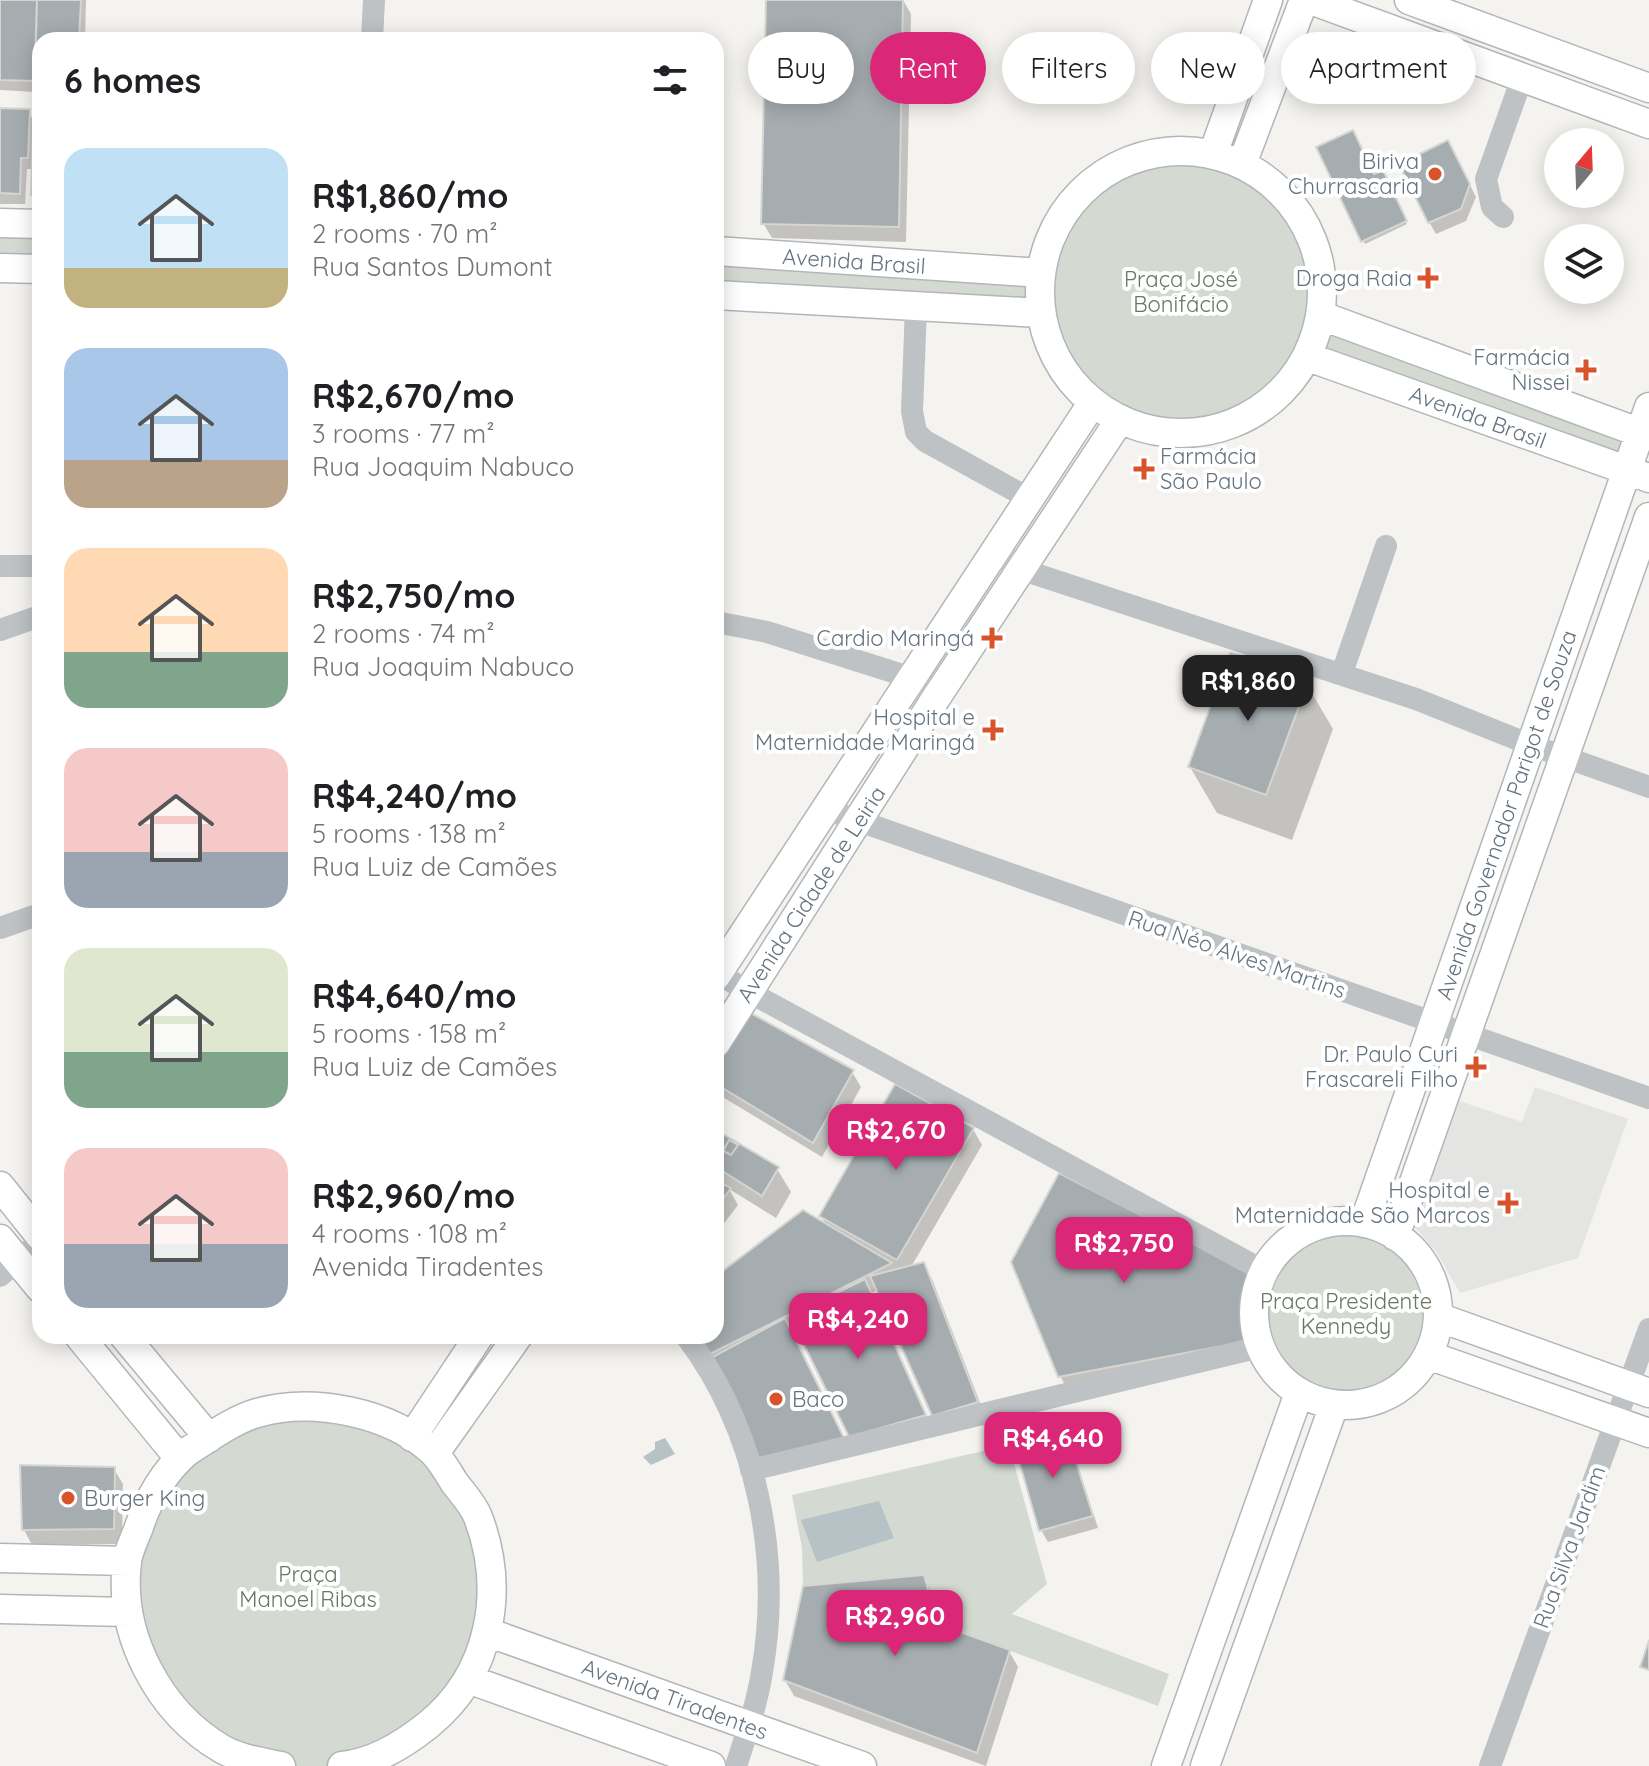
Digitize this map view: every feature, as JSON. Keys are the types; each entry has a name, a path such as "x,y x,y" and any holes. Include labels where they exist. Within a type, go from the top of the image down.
{"main road":[{"path":"1213,154 1268,0"},
{"path":"1242,164 1304,0"},
{"path":"1311,0 1649,124"},
{"path":"1409,0 1649,88"},
{"path":"1550,88 1562,56"},
{"path":"1166,151 1213,154 1242,164 1269,180 1291,201 1319,255 1323,285 1322,316 1308,357 1288,385 1262,408 1231,425 1186,432 1162,432 1117,424 1069,378 1052,349 1041,313 1041,273 1054,228 1082,190 1121,164 1166,151"},
{"path":"0,223 32,224"},
{"name":"Avenida Brasil","path":"724,252 1041,273"},
{"path":"0,268 32,269"},
{"name":"Avenida Brasil","path":"724,295 1041,313"},
{"name":"Avenida Brasil","path":"1322,316 1646,426"},
{"name":"Avenida Brasil","path":"1308,357 1638,474"},
{"name":"Avenida Cidade de Leiria","path":"724,962 1093,402"},
{"name":"Avenida Cidade de Leiria","path":"724,1031 936,698 1117,424"},
{"name":"Avenida Governador Parigot de Souza","path":"1364,1223 1531,745 1638,474 1646,426"},
{"name":"Avenida Governador Parigot de Souza","path":"1395,1236 1649,517"},
{"path":"0,1186 32,1228"},
{"path":"1344,1221 1364,1223 1408,1245 1428,1271 1436,1293 1436,1336 1416,1374 1400,1389 1358,1405 1334,1405 1299,1393 1281,1379 1260,1347 1253,1308 1264,1271 1289,1240 1324,1224 1344,1221"},
{"path":"6,1259 32,1281"},
{"path":"1438,1317 1639,1389"},
{"path":"86,1344 179,1458"},
{"path":"131,1344 209,1438"},
{"path":"423,1445 475,1344"},
{"path":"423,1445 511,1344"},
{"path":"1428,1355 1649,1433"},
{"path":"1166,1766 1299,1393"},
{"path":"281,1766 219,1758 203,1735 163,1697 137,1648 127,1612 127,1561 147,1503 179,1458 256,1413 318,1405 378,1419 423,1445 477,1514 491,1562 493,1597 487,1632 468,1679 445,1711 404,1744 355,1765 342,1766"},
{"path":"1205,1766 1334,1405"},
{"path":"0,1558 127,1561"},
{"path":"0,1609 127,1612"},
{"name":"Avenida Tiradentes","path":"487,1632 862,1766"},
{"path":"468,1679 711,1766"}],"street":[{"path":"372,32 374,0"},
{"path":"1503,217 1492,207 1486,179 1522,78"},
{"path":"916,307 912,411 916,432 925,441 1030,499"},
{"path":"1342,673 1386,546"},
{"path":"994,552 1023,570 1342,673 1649,787"},
{"path":"0,566 32,566"},
{"path":"0,630 32,619"},
{"path":"724,624 767,632 912,678 936,698"},
{"name":"Rua Néo Alves Martins","path":"825,809 1649,1098"},
{"path":"0,928 32,917"},
{"path":"724,977 1264,1271"},
{"path":"6,1259 32,1243"},
{"name":"Rua Silva Jardim","path":"1490,1766 1615,1421 1639,1389 1649,1329"},
{"path":"691,1344 722,1394 739,1432 760,1502 766,1539 769,1599 762,1674 736,1766"},
{"path":"751,1470 1260,1347"}],"shaded area":[{"name":"Hospital e Maternidade São Marcos","path":"1535,1087 1628,1119 1578,1258 1460,1293 1437,1253 1411,1223 1454,1099 1522,1122"},
{"path":"665,1438 675,1454 651,1465 643,1457 655,1449 655,1442"},
{"path":"879,1501 894,1538 817,1562 801,1520"}],"green space":[{"name":"Praça José Bonifácio","path":"1166,151 1197,152 1242,165 1266,178 1300,214 1311,237 1322,288 1322,316 1637,442 1629,464 1308,357 1277,394 1260,408 1222,427 1177,433 1128,427 1106,416 1073,381 1055,351 1041,313 724,290 724,265 1041,273 1054,228 1082,190 1121,164"},
{"path":"0,227 32,229 32,255 0,253"},
{"name":"Praça Presidente Kennedy","path":"1346,1221 1381,1228 1411,1248 1431,1278 1438,1313 1431,1348 1411,1378 1381,1398 1346,1405 1311,1398 1281,1378 1261,1348 1254,1313 1261,1278 1281,1248 1311,1228"},
{"name":"Praça Manoel Ribas","path":"318,1405 412,1437 477,1514 493,1597 445,1711 342,1766 281,1766 203,1735 127,1612 147,1503 188,1451"},
{"path":"1009,1445 1047,1584 1012,1614 1169,1674 1158,1706 938,1624 924,1575 803,1586 802,1548 792,1495"}],"building":[{"path":"0,0 37,0 36,32 32,32 32,81 0,80"},
{"path":"37,0 81,0 79,32 36,32"},
{"path":"766,0 903,0 902,32 870,32 870,104 901,104 899,227 761,224 764,104 854,104 854,32 765,32"},
{"path":"0,108 30,109 28,158 21,158 20,194 0,193"},
{"path":"1353,130 1374,174 1383,170 1407,221 1361,242 1316,147"},
{"name":"Biriva Churrascaria","path":"1448,140 1470,184 1461,209 1428,223 1399,164"},
{"path":"1230,653 1260,660 1263,655 1282,666 1286,673 1308,682 1266,795 1188,767"},
{"path":"745,1010 854,1070 813,1143 724,1089 724,1044"},
{"path":"895,1084 974,1128 897,1260 819,1216"},
{"path":"724,1135 779,1167 762,1196 724,1172"},
{"path":"729,1140 738,1145 731,1155 724,1149"},
{"path":"1059,1173 1256,1274 1247,1300 1249,1341 1058,1377 1011,1262"},
{"path":"724,1184 731,1188 724,1197"},
{"path":"803,1210 892,1263 710,1354 702,1344 724,1344 724,1270"},
{"path":"924,1262 978,1402 932,1416 870,1276"},
{"path":"865,1279 926,1415 849,1437 790,1316"},
{"name":"Baco","path":"785,1318 845,1440 754,1463 711,1358"},
{"path":"1066,1430 1093,1516 1039,1531 1014,1443"},
{"name":"Burger King","path":"20,1465 115,1467 114,1529 22,1530"},
{"path":"924,1575 938,1624 1010,1650 977,1753 783,1680 803,1586"},
{"path":"1649,1640 1649,1670 1640,1667"}],"place":[{"name":"Biriva Churrascaria","path":"1435,174"},
{"name":"Droga Raia","path":"1428,278"},
{"name":"Farmácia Nissei","path":"1586,370"},
{"name":"Farmácia São Paulo","path":"1144,469"},
{"name":"Cardio Maringá","path":"992,638"},
{"name":"Hospital e Maternidade Maringá","path":"993,730"},
{"name":"Dr. Paulo Curi Frascareli Filho","path":"1476,1067"},
{"name":"Hospital e Maternidade São Marcos","path":"1508,1203"},
{"name":"Baco","path":"776,1399"},
{"name":"Burger King","path":"68,1498"}]}
